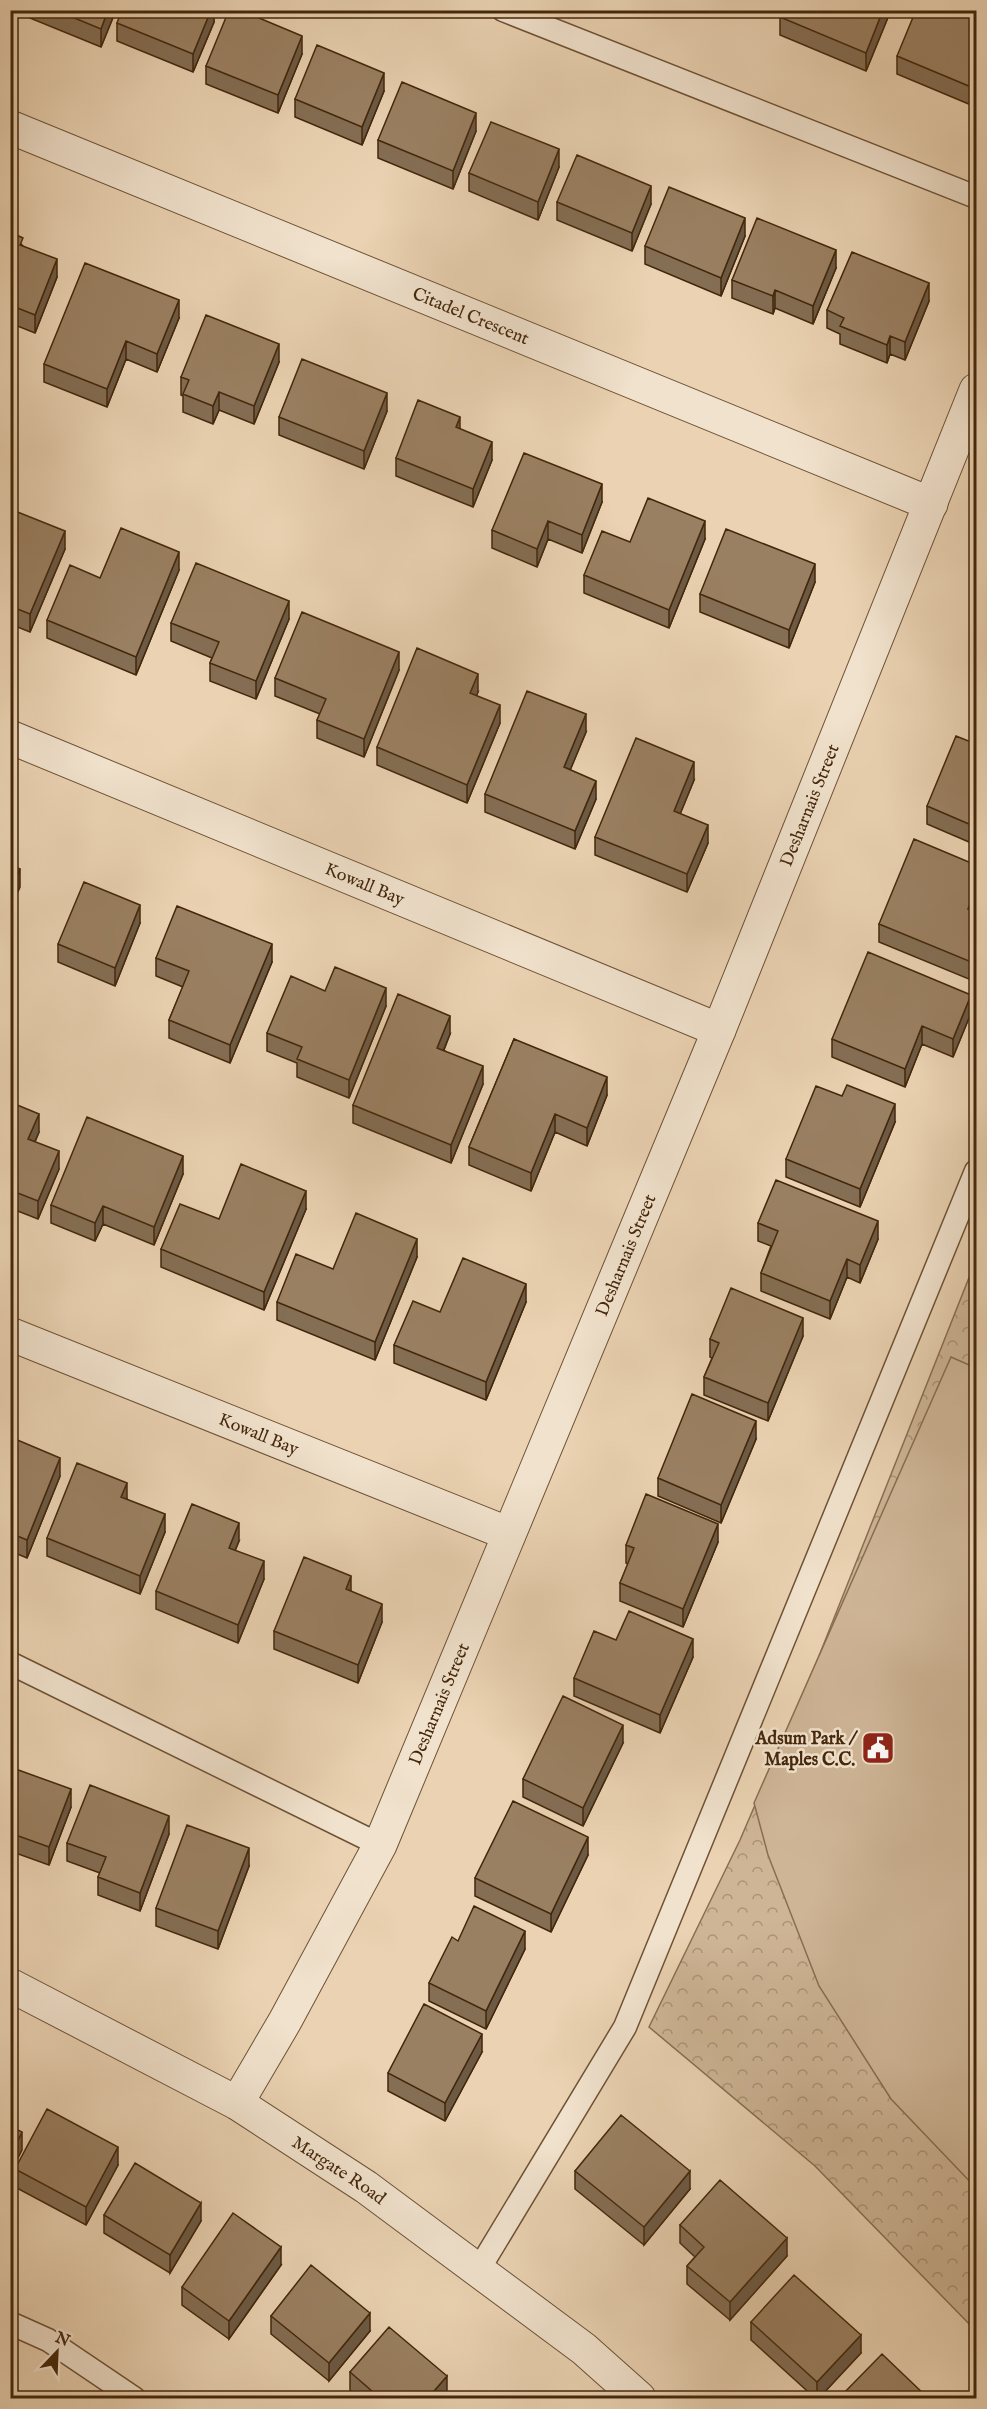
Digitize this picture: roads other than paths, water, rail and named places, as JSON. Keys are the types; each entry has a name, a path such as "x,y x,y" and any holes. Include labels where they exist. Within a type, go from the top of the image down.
{"street":[{"name":"Citadel Crescent","path":"10,127 931,504"},
{"name":"Desharnais Street","path":"237,2103 285,2021 380,1845 719,1030 976,390"},
{"name":"Kowall Bay","path":"10,737 719,1030"},
{"name":"Kowall Bay","path":"10,1334 509,1534"},
{"name":"Margate Road","path":"10,1985 237,2103 366,2187 479,2268 584,2349 639,2398"}],"lane":[{"path":"503,10 976,197"},
{"path":"479,2268 626,2027 976,1171"},
{"path":"10,1663 380,1845"},
{"path":"10,2323 48,2340 134,2398"}],"place":[{"name":"Adsum Park / Maples C.C.","path":"878,1748"}]}
